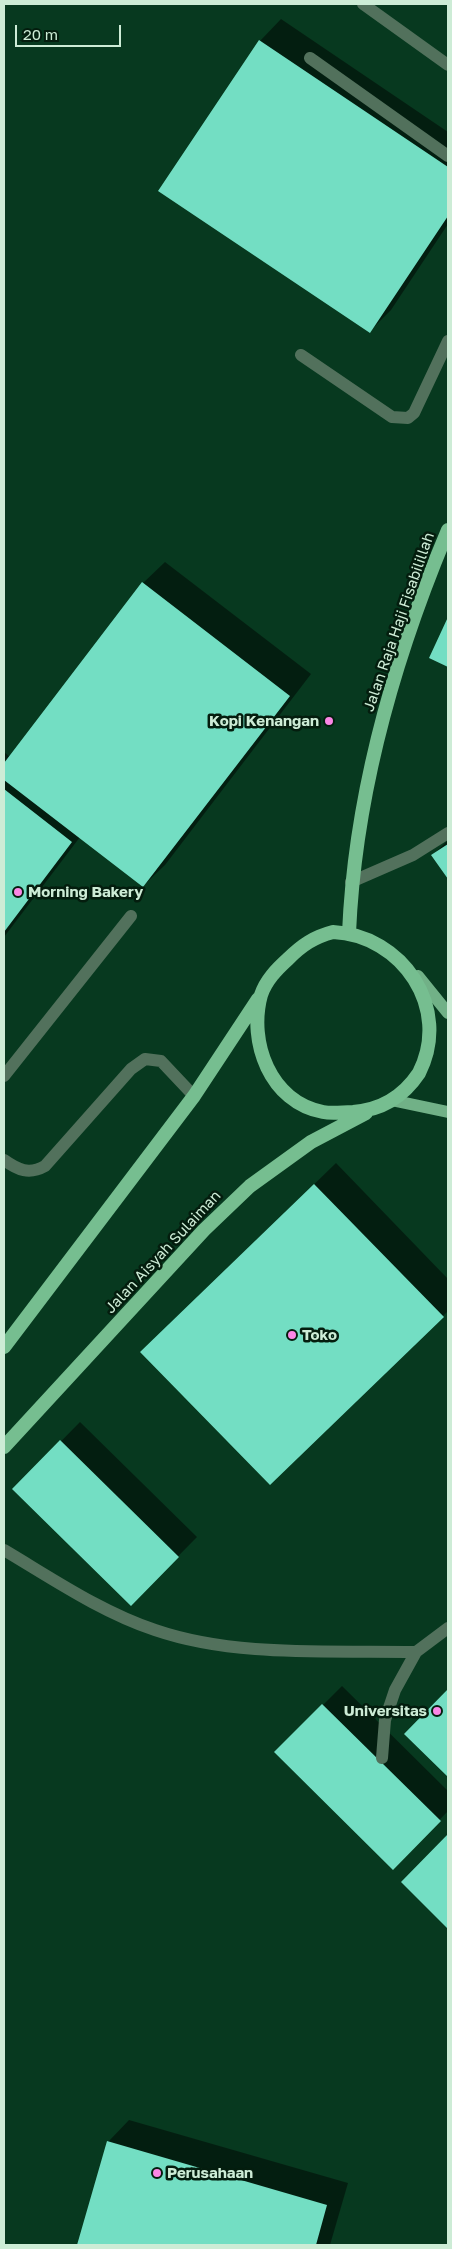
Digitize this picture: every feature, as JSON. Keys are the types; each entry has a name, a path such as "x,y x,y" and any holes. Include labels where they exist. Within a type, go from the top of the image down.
{"highway":[{"name":"Jalan Raja Haji Fisabilillah","path":"349,933 351,882 370,764 386,701 448,530"},
{"path":"4,1347 194,1096 273,974 305,943 317,936 333,932 349,933 393,952 418,976 432,1015 432,1041 424,1066 415,1078 391,1100 371,1110 322,1112 307,1106 280,1086 262,1058 256,1026 262,993"},
{"name":"Jalan Aisyah Sulaiman","path":"4,1447 204,1230 250,1186 311,1142 371,1110"}],"main road":[{"path":"418,976 448,1013"},
{"path":"391,1100 448,1112"}],"street":[{"path":"363,4 448,65"},
{"path":"310,58 448,156"},
{"path":"301,355 382,412 400,419 408,418 414,412 448,341"},
{"path":"351,882 413,855 448,833"},
{"path":"4,1076 131,916"},
{"path":"4,1160 22,1171 30,1172 45,1166 131,1069 145,1060 161,1061 194,1096"},
{"path":"4,1550 122,1618 155,1631 195,1641 274,1649 416,1652"},
{"path":"382,1758 385,1720 395,1690 416,1652 448,1628"}],"building":[{"path":"259,40 448,167 448,216 370,333 158,191"},
{"path":"142,582 290,696 143,887 4,780 4,763"},
{"path":"448,617 448,667 429,658"},
{"path":"4,789 72,842 4,932"},
{"path":"448,844 448,879 431,855"},
{"name":"Toko","path":"314,1184 444,1317 270,1485 140,1352"},
{"path":"60,1440 179,1557 131,1606 12,1489"},
{"name":"Universitas","path":"448,1689 448,1777 404,1734"},
{"path":"322,1704 441,1821 393,1870 274,1752"},
{"path":"448,1834 448,1929 401,1882"},
{"name":"Perusahaan","path":"107,2141 327,2205 316,2245 77,2245"}],"place":[{"name":"Kopi Kenangan","path":"329,721"},
{"name":"Morning Bakery","path":"18,892"},
{"name":"Toko","path":"292,1335"},
{"name":"Universitas","path":"437,1711"},
{"name":"Perusahaan","path":"157,2173"}]}
